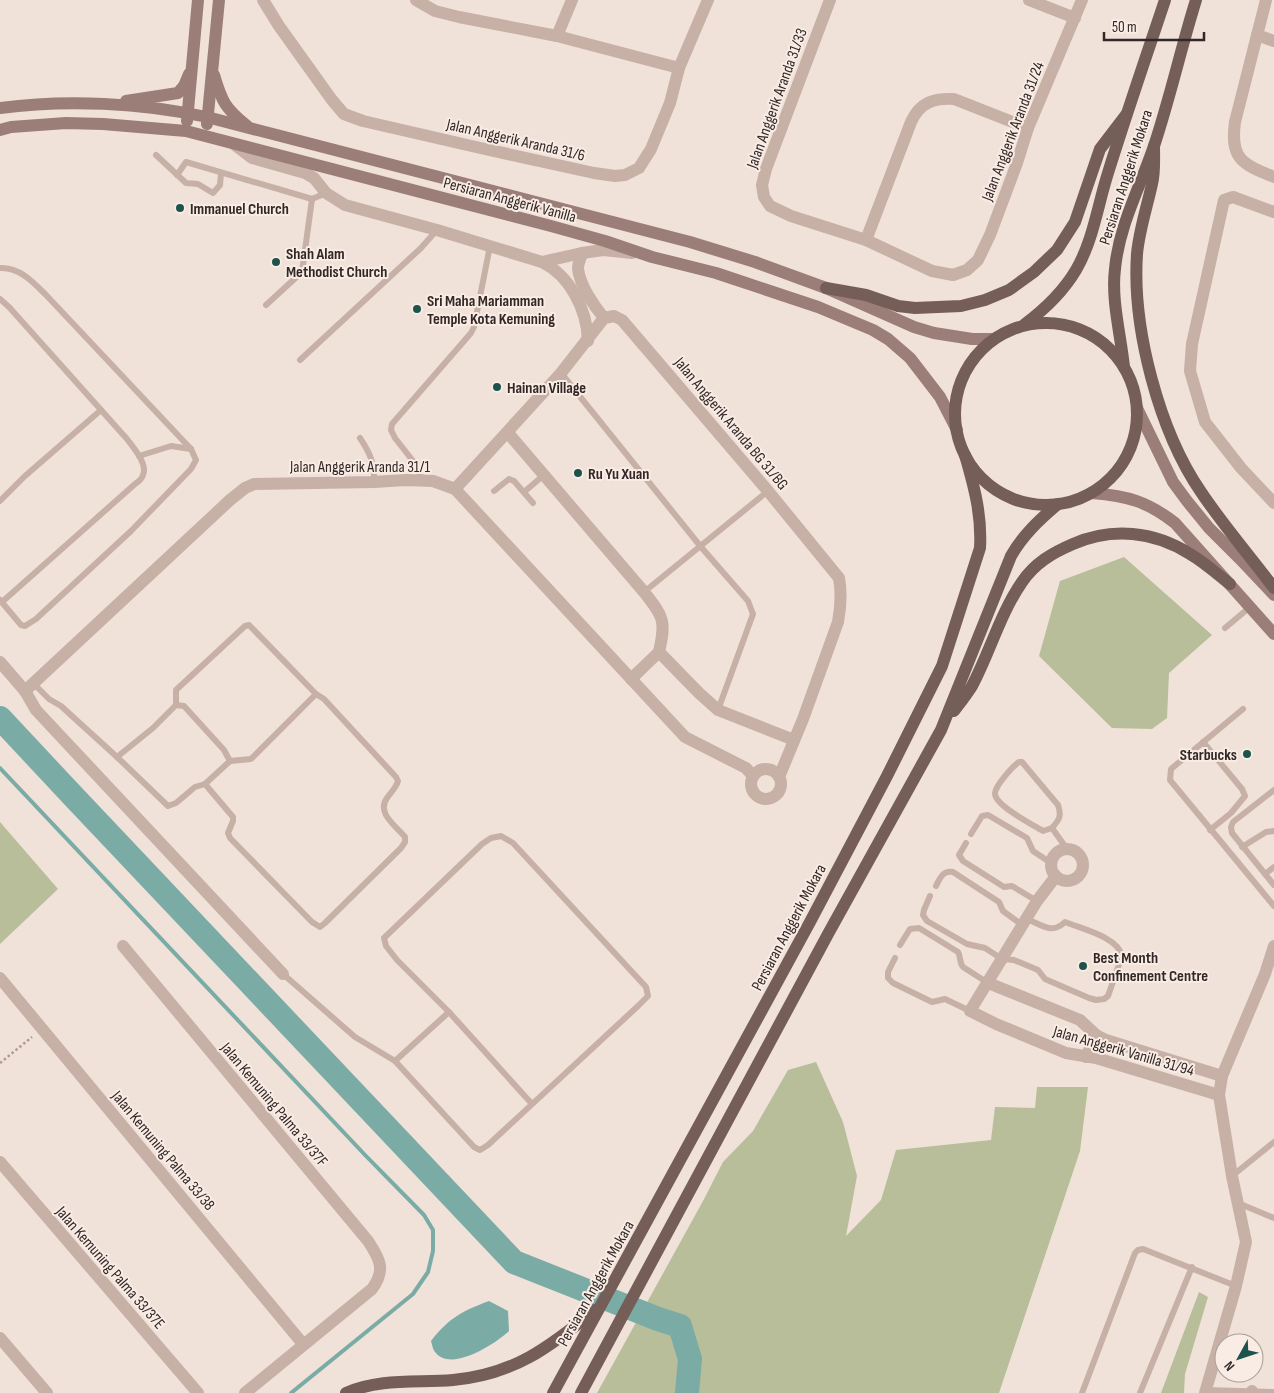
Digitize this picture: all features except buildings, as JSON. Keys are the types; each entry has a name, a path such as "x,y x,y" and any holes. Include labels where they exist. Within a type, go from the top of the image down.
{"main road":[{"path":"186,131 198,0"},
{"path":"206,136 219,0"},
{"name":"Persiaran Anggerik Mokara","path":"1023,326 1053,301 1067,285 1077,268 1090,236 1126,115 1165,0"},
{"name":"Persiaran Anggerik Mokara","path":"1124,368 1114,271 1119,242 1126,217 1154,146 1196,0"},
{"path":"106,104 178,93 184,86 193,67"},
{"path":"212,70 220,97 225,105 231,113 252,129"},
{"name":"Persiaran Anggerik Vanilla","path":"0,108 21,105 106,104 189,113 207,117 690,242 755,262 826,288 934,334 972,339 992,339"},
{"path":"826,288 866,296 898,306 915,308 961,306 985,300 1009,290 1028,277 1057,250 1076,222 1100,149 1126,115"},
{"name":"Persiaran Anggerik Vanilla","path":"0,130 11,127 84,124 186,131 552,226 652,257 716,273 818,307 873,330 888,339 910,358 925,376 940,396 957,430"},
{"path":"1154,146 1153,182 1137,253 1136,277 1142,330 1154,386 1172,441 1200,492 1274,588"},
{"path":"1042,323 1062,324 1081,330 1098,339 1113,352 1124,368 1135,395 1137,408 1135,434 1126,457 1112,477 1092,493 1058,504 1038,504 1019,501 1001,493 985,481 972,467 965,455 957,430 955,416 957,395 964,375 975,356 992,339 1023,326 1042,323"},
{"path":"1137,408 1173,482 1186,501 1209,528 1274,595"},
{"name":"Persiaran Anggerik Mokara","path":"554,1393 810,922 942,666 980,548 981,529 978,506 965,455"},
{"path":"1092,493 1119,495 1147,504 1161,512 1175,523 1274,634"},
{"path":"941,730 1011,556 1025,535 1058,504"},
{"path":"581,1393 941,730 972,686 991,641 1022,583 1036,566 1054,552 1098,536 1122,532 1159,540 1190,554 1230,584"},
{"path":"346,1393 387,1383 454,1380 489,1374 516,1365 537,1355 569,1332 602,1304"}],"street":[{"name":"Jalan Anggerik Aranda 31/6","path":"263,0 279,26 344,114 363,121 594,173 615,176 632,172 643,162 657,138 670,103 679,68 708,0"},
{"path":"416,0 435,11 557,36 679,68"},
{"path":"557,36 572,0"},
{"name":"Jalan Anggerik Aranda 31/33","path":"830,0 777,138 762,186 764,197 770,206 791,216 866,240 932,271 953,275 967,270"},
{"path":"1029,0 1075,18"},
{"name":"Jalan Anggerik Aranda 31/24","path":"967,270 978,260 990,235 1017,164 1028,128 1082,0"},
{"path":"1266,0 1235,122 1233,140 1238,156 1249,166 1274,177"},
{"path":"1257,34 1274,41"},
{"path":"866,240 915,112 920,107 943,99 954,99 1028,128"},
{"path":"235,145 252,158 305,173 314,178 326,193 345,205 437,230 542,262 559,273 577,298 583,310 588,341"},
{"path":"1274,212 1233,197 1224,200 1192,344 1190,365 1205,422 1246,474 1274,503"},
{"path":"542,262 603,250 652,257"},
{"path":"455,490 561,373 588,341 604,318 592,302 579,276 578,266 582,253"},
{"name":"Jalan Anggerik Aranda BG 31/BG","path":"604,318 614,316 622,320 631,329 839,578 842,593 838,622 779,777"},
{"path":"508,433 644,592 661,615 662,637 659,652 631,679"},
{"name":"Jalan Anggerik Aranda 31/1","path":"29,687 245,488 261,483 422,480 441,483 455,490 685,737 746,768 753,776"},
{"path":"659,652 718,710 794,740"},
{"path":"0,662 29,687 36,710 283,974"},
{"path":"766,769 776,773 780,781 779,791 768,799 758,797 752,790 753,776 766,769"},
{"path":"1067,849 1078,854 1083,865 1081,871 1073,880 1067,881 1056,876 1051,863 1052,858 1058,852 1067,849"},
{"path":"970,1011 1037,901 1056,876"},
{"name":"Jalan Kemuning Palma 33/37F","path":"123,946 368,1241 378,1256 380,1264 379,1278 372,1289 303,1344"},
{"path":"1206,1392 1236,1286 1246,1242 1232,1176 1219,1094 1222,1076 1269,976 1274,946"},
{"name":"Jalan Kemuning Palma 33/38","path":"0,978 303,1344"},
{"name":"Jalan Anggerik Vanilla 31/94","path":"988,983 1080,1020 1096,1035 1106,1040 1222,1076"},
{"name":"Jalan Anggerik Vanilla 31/94","path":"970,1011 1066,1053 1096,1058 1219,1094"},
{"path":"1086,1057 1096,1035"},
{"name":"Jalan Kemuning Palma 33/37E","path":"0,1162 198,1393"},
{"path":"0,1338 47,1393"},
{"path":"245,1393 303,1344"}],"lane":[{"path":"156,155 186,184 198,184 213,192 220,185 222,173"},
{"path":"177,175 186,162 312,199 326,193"},
{"path":"266,304 302,272 312,199"},
{"path":"300,360 421,248 437,230"},
{"path":"422,480 413,461 395,438 391,430 392,424 472,333 490,246"},
{"path":"0,268 8,268 24,274 47,296 191,449 196,460 191,469 130,531 36,620 25,626 21,625 1,601 141,479 144,471 139,456 127,439 0,299"},
{"path":"561,373 701,547 748,601 753,614 718,710"},
{"path":"0,501 25,476 101,410"},
{"path":"360,438 375,469 374,482"},
{"path":"139,456 171,446 191,449"},
{"path":"524,492 544,475"},
{"path":"494,491 509,479 514,481 533,503"},
{"path":"644,592 768,491"},
{"path":"1225,628 1250,606"},
{"path":"176,706 176,690 245,626 249,625 316,694 324,699 396,777 398,781 383,806 383,812 405,837 405,842 320,927 312,922 230,838 228,833 233,817 205,784"},
{"path":"29,687 61,706 118,757 168,806 176,803 195,787 205,784 230,761 251,759 316,694"},
{"path":"118,757 176,706 184,706 224,750 230,761"},
{"path":"1243,709 1171,769 1170,780 1274,906"},
{"path":"1203,742 1245,796 1231,813 1210,830"},
{"path":"1019,762 1022,762 1058,805 1059,820 1052,828 1043,831 997,799 995,792 999,784 1019,762"},
{"path":"1274,790 1233,822 1231,827 1232,833 1242,847 1274,885"},
{"path":"971,834 982,816 988,815 1027,838 1032,851 1051,863"},
{"path":"1052,828 1067,849"},
{"path":"1242,847 1266,832 1274,831"},
{"path":"283,974 355,1037 395,1061 474,1146 480,1150 488,1145 648,996 646,987 513,843 501,836 491,838 482,844 384,938 386,946 397,960 449,1012 532,1104"},
{"path":"966,843 959,855 963,861 1004,887 1012,886 1037,901"},
{"path":"1265,874 1274,867"},
{"path":"930,896 923,915 927,921 967,944 985,948 1002,959 1014,960 1038,970 1046,979 1096,1000 1104,999 1108,996 1122,956 1119,946 1110,940 1065,922 1060,928 1052,930 1024,922 1003,911 999,902 953,872 948,871 944,873 936,886"},
{"path":"900,945 910,929 919,928 958,952 963,967 988,983"},
{"path":"895,958 888,972 888,978 893,983 932,1002 945,999 970,1011"},
{"path":"395,1061 449,1012"},
{"path":"1232,1176 1274,1142"},
{"path":"1238,1203 1274,1218"},
{"path":"1082,1393 1135,1253 1138,1250 1143,1249 1192,1267 1236,1286"},
{"path":"1140,1393 1192,1267"},
{"path":"1206,1392 1274,1392"}],"path":[{"path":"0,1063 42,1028"}],"green space":[{"path":"1124,557 1212,635 1169,673 1167,718 1152,729 1112,728 1039,656 1060,581"},
{"path":"0,822 58,889 0,944"},
{"path":"816,1062 843,1122 857,1176 846,1236 881,1200 896,1150 991,1140 995,1107 1035,1108 1037,1087 1088,1087 1080,1151 999,1393 597,1393 723,1162 753,1131 788,1070"},
{"path":"1199,1292 1208,1297 1185,1374 1184,1393 1161,1393"}],"water":[{"path":"489,1301 508,1311 509,1331 484,1349 462,1358 442,1358 435,1352 431,1341 444,1326 471,1308"}],"waterway":[{"path":"0,718 514,1262 680,1326 690,1359 687,1393"},
{"path":"0,768 424,1215 433,1230 433,1251 428,1272 413,1294 291,1393"}],"place":[{"name":"Immanuel Church","path":"180,208"},
{"name":"Shah Alam Methodist Church","path":"276,262"},
{"name":"Sri Maha Mariamman Temple Kota Kemuning","path":"417,309"},
{"name":"Hainan Village","path":"497,387"},
{"name":"Ru Yu Xuan","path":"578,473"},
{"name":"Starbucks","path":"1247,754"},
{"name":"Best Month Confinement Centre","path":"1083,966"}]}
